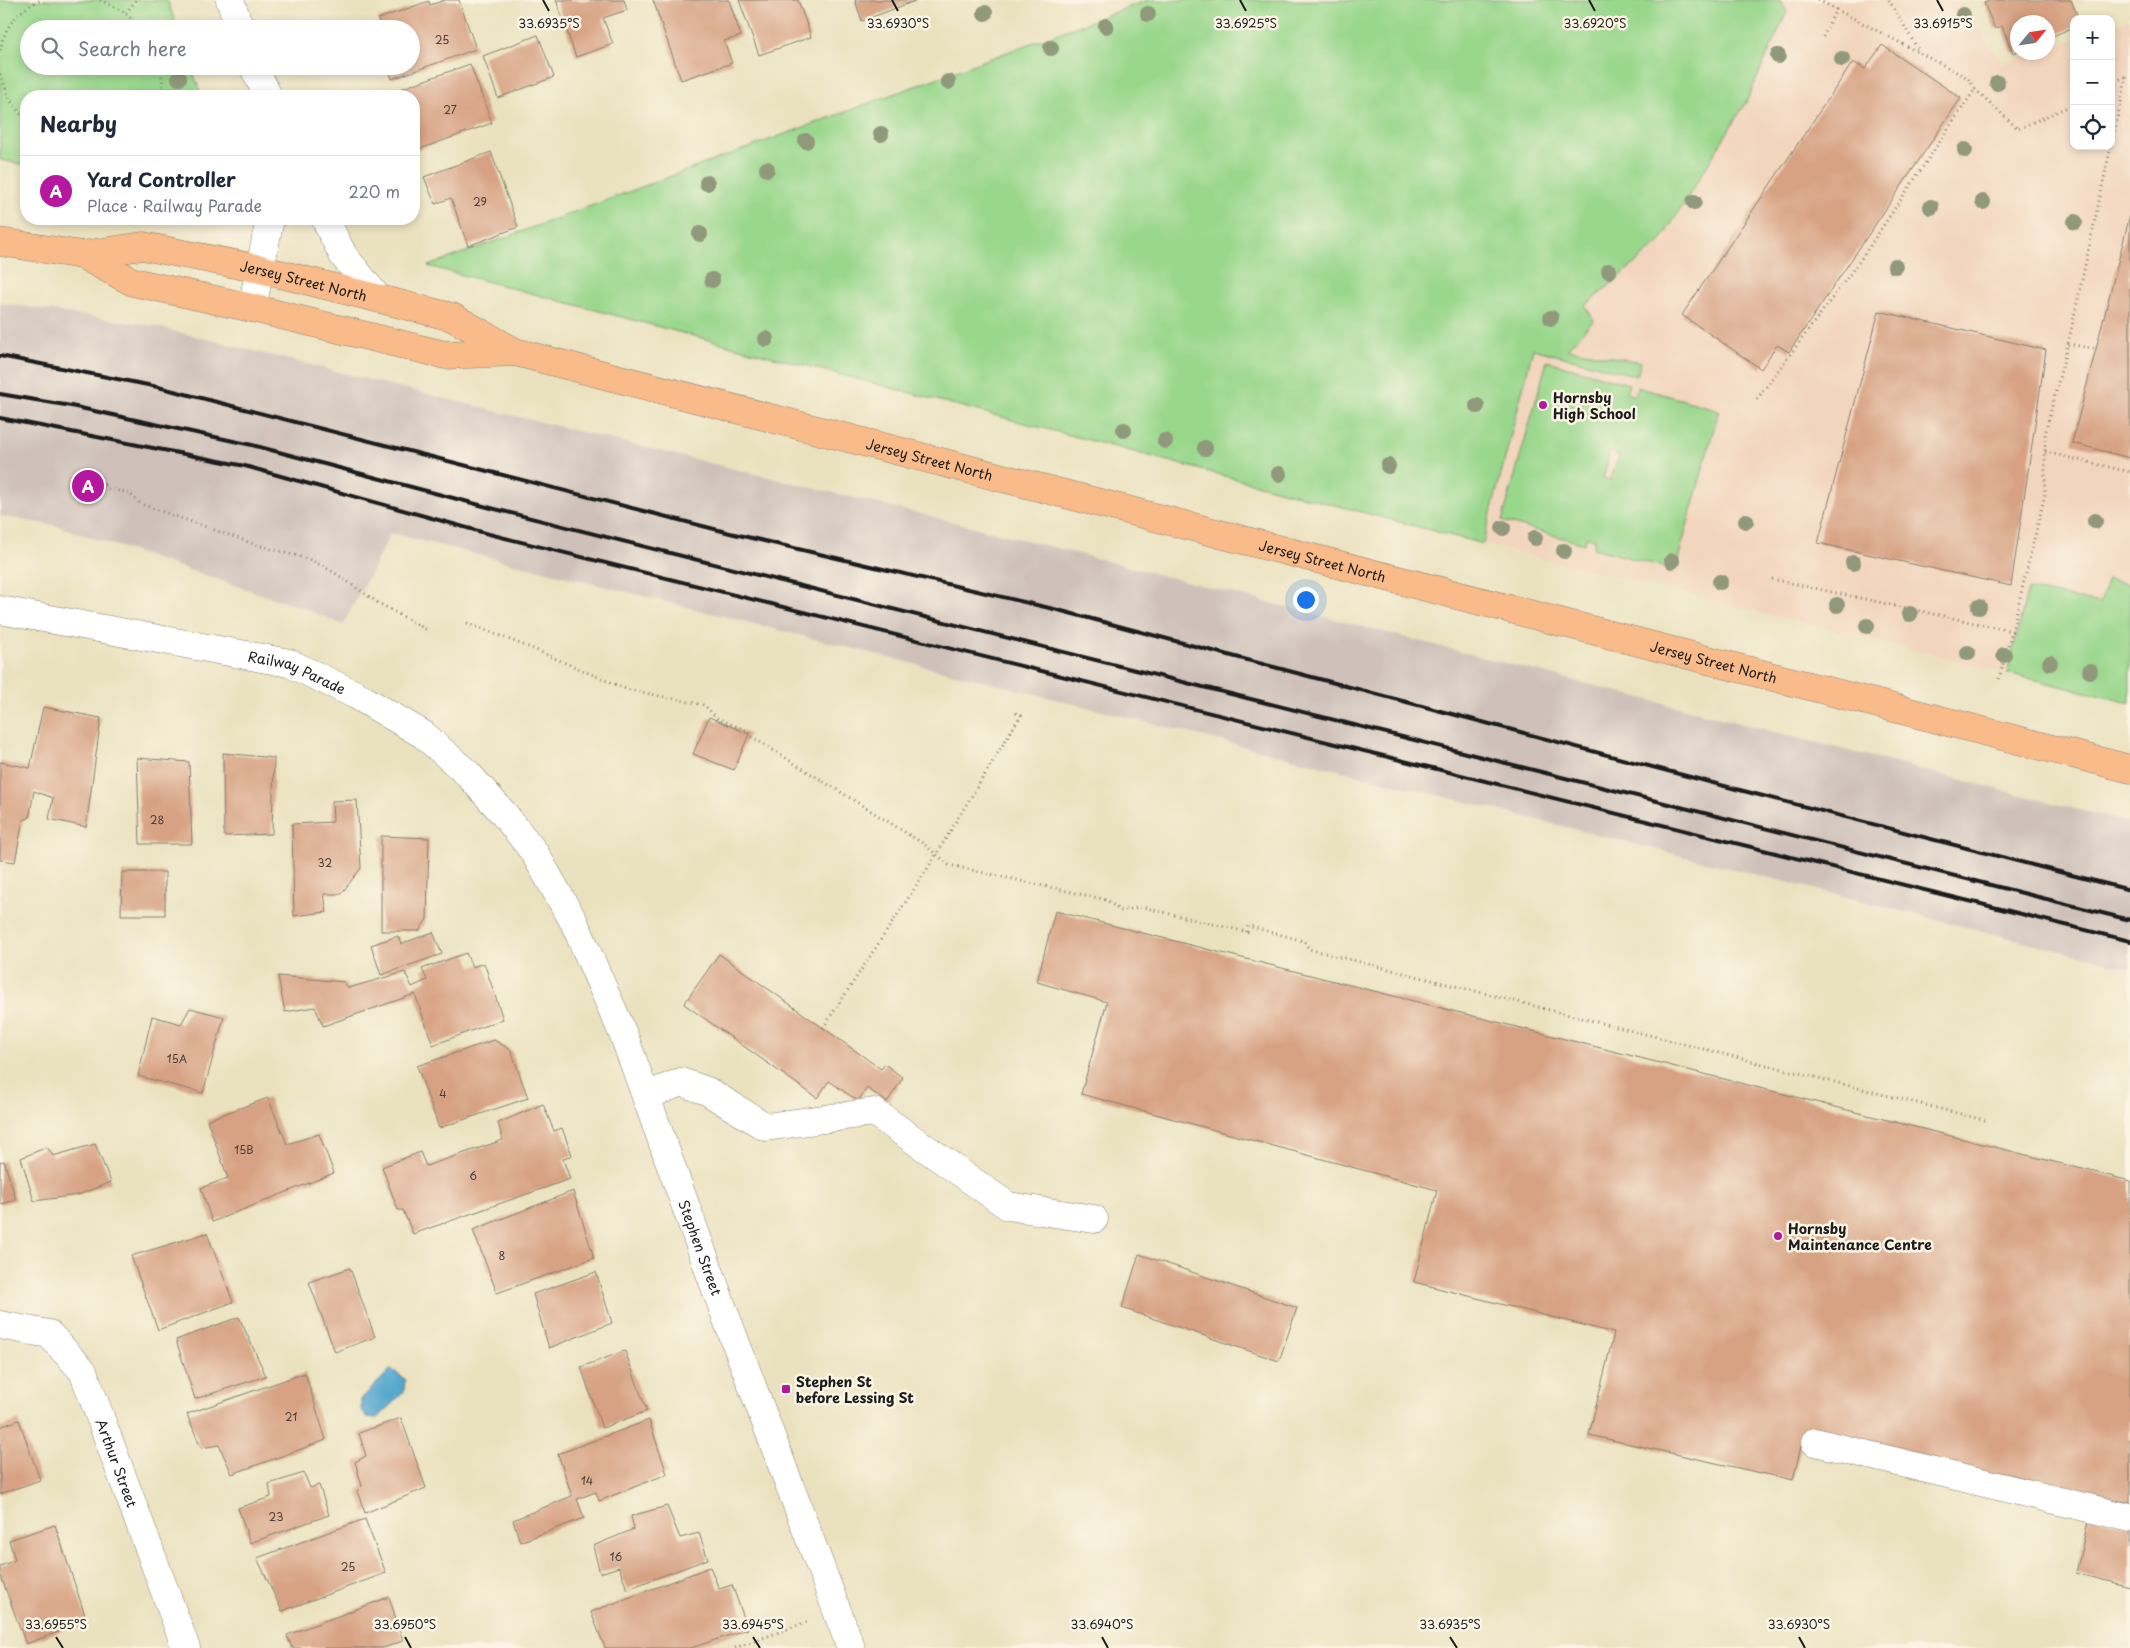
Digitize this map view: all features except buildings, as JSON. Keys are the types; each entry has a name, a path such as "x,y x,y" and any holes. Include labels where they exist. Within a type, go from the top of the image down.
{"main road":[{"name":"Jersey Street North","path":"0,242 82,255 143,246 260,269 377,297 452,317 515,352 2130,769"},
{"name":"Jersey Street North","path":"82,255 133,282 252,308 446,355 515,352"}],"street":[{"path":"230,0 237,20"},
{"path":"254,75 257,90"},
{"path":"257,75 265,90"},
{"path":"252,308 269,225"},
{"path":"328,225 343,255 377,297"},
{"name":"Railway Parade","path":"0,610 289,663 356,694 424,736 468,774 534,852"},
{"name":"Stephen Street","path":"534,852 574,922 624,1036 723,1309 852,1648"},
{"path":"646,1096 681,1082 707,1091 766,1127 874,1112 1008,1206 1094,1219"},
{"name":"Arthur Street","path":"0,1325 49,1334 83,1371 186,1648"},
{"path":"1815,1442 2130,1518"}],"path":[{"path":"0,50 2,41 13,19 30,4 42,0"},
{"path":"100,0 126,13 132,20"},
{"path":"126,13 136,0"},
{"path":"1818,0 1968,78 1975,89 2018,129 2072,105"},
{"path":"1889,0 1920,53"},
{"path":"1823,37 1836,9"},
{"path":"161,75 162,90"},
{"path":"2115,82 2126,75 2115,127"},
{"path":"0,77 10,100 20,113"},
{"path":"1757,399 1859,262 1975,89"},
{"path":"1999,679 2045,494 2045,434 2068,344 2110,150"},
{"path":"2068,344 2096,349"},
{"path":"2045,452 2130,472"},
{"path":"103,488 130,492 141,504 254,544 311,560 335,573 377,602 428,630"},
{"path":"1772,579 2012,631"},
{"path":"467,623 626,689 704,705 718,718 747,731 752,737 924,844 949,865 1107,900 1120,910 1141,906 1247,932 1248,926 1304,941 1310,949 1988,1121"},
{"path":"823,1028 936,854 1021,716 1012,712"},
{"path":"735,1648 838,1611"}],"shaded area":[{"name":"Hornsby High School","path":"1148,0 1960,0 2002,64 2014,60 2055,60 2055,46 2070,40 2070,150 2115,150 2115,25 2130,19 2130,703 1483,544 428,266"},
{"path":"0,303 154,326 966,525 2130,823 2130,968 391,533 343,625 306,609 57,526 0,516"}],"green space":[{"path":"0,0 167,0 175,20 20,20 20,75 194,75 200,90 20,90 20,164 0,160"},
{"path":"1148,0 1780,0 1787,12 1746,102 1660,242 1585,306 1594,320 1567,349 1641,362 1637,376 1533,349 1483,544 428,266"},
{"path":"1547,361 1629,384 1626,393 1635,396 1637,387 1719,410 1675,570 1593,548 1595,539 1586,537 1584,544 1502,521","holes":["1610,452 1619,455 1611,480 1603,478"]},
{"path":"2108,579 2130,585 2130,703 2007,673 2028,589 2100,603"}],"water":[{"path":"391,1369 405,1379 404,1392 377,1418 367,1417 361,1409 361,1399"}],"railway":[{"path":"0,356 158,387 730,533 1058,610 1732,788 2130,890"},
{"path":"0,394 71,406 252,445 495,509 2130,920"},
{"path":"0,418 245,466 489,534 2130,941"}],"place":[{"name":"Hornsby High School","path":"1543,405"},
{"name":"Yard Controller","path":"88,486"},
{"name":"Hornsby Maintenance Centre","path":"1778,1236"},
{"name":"Stephen St before Lessing St","path":"786,1389"}]}
